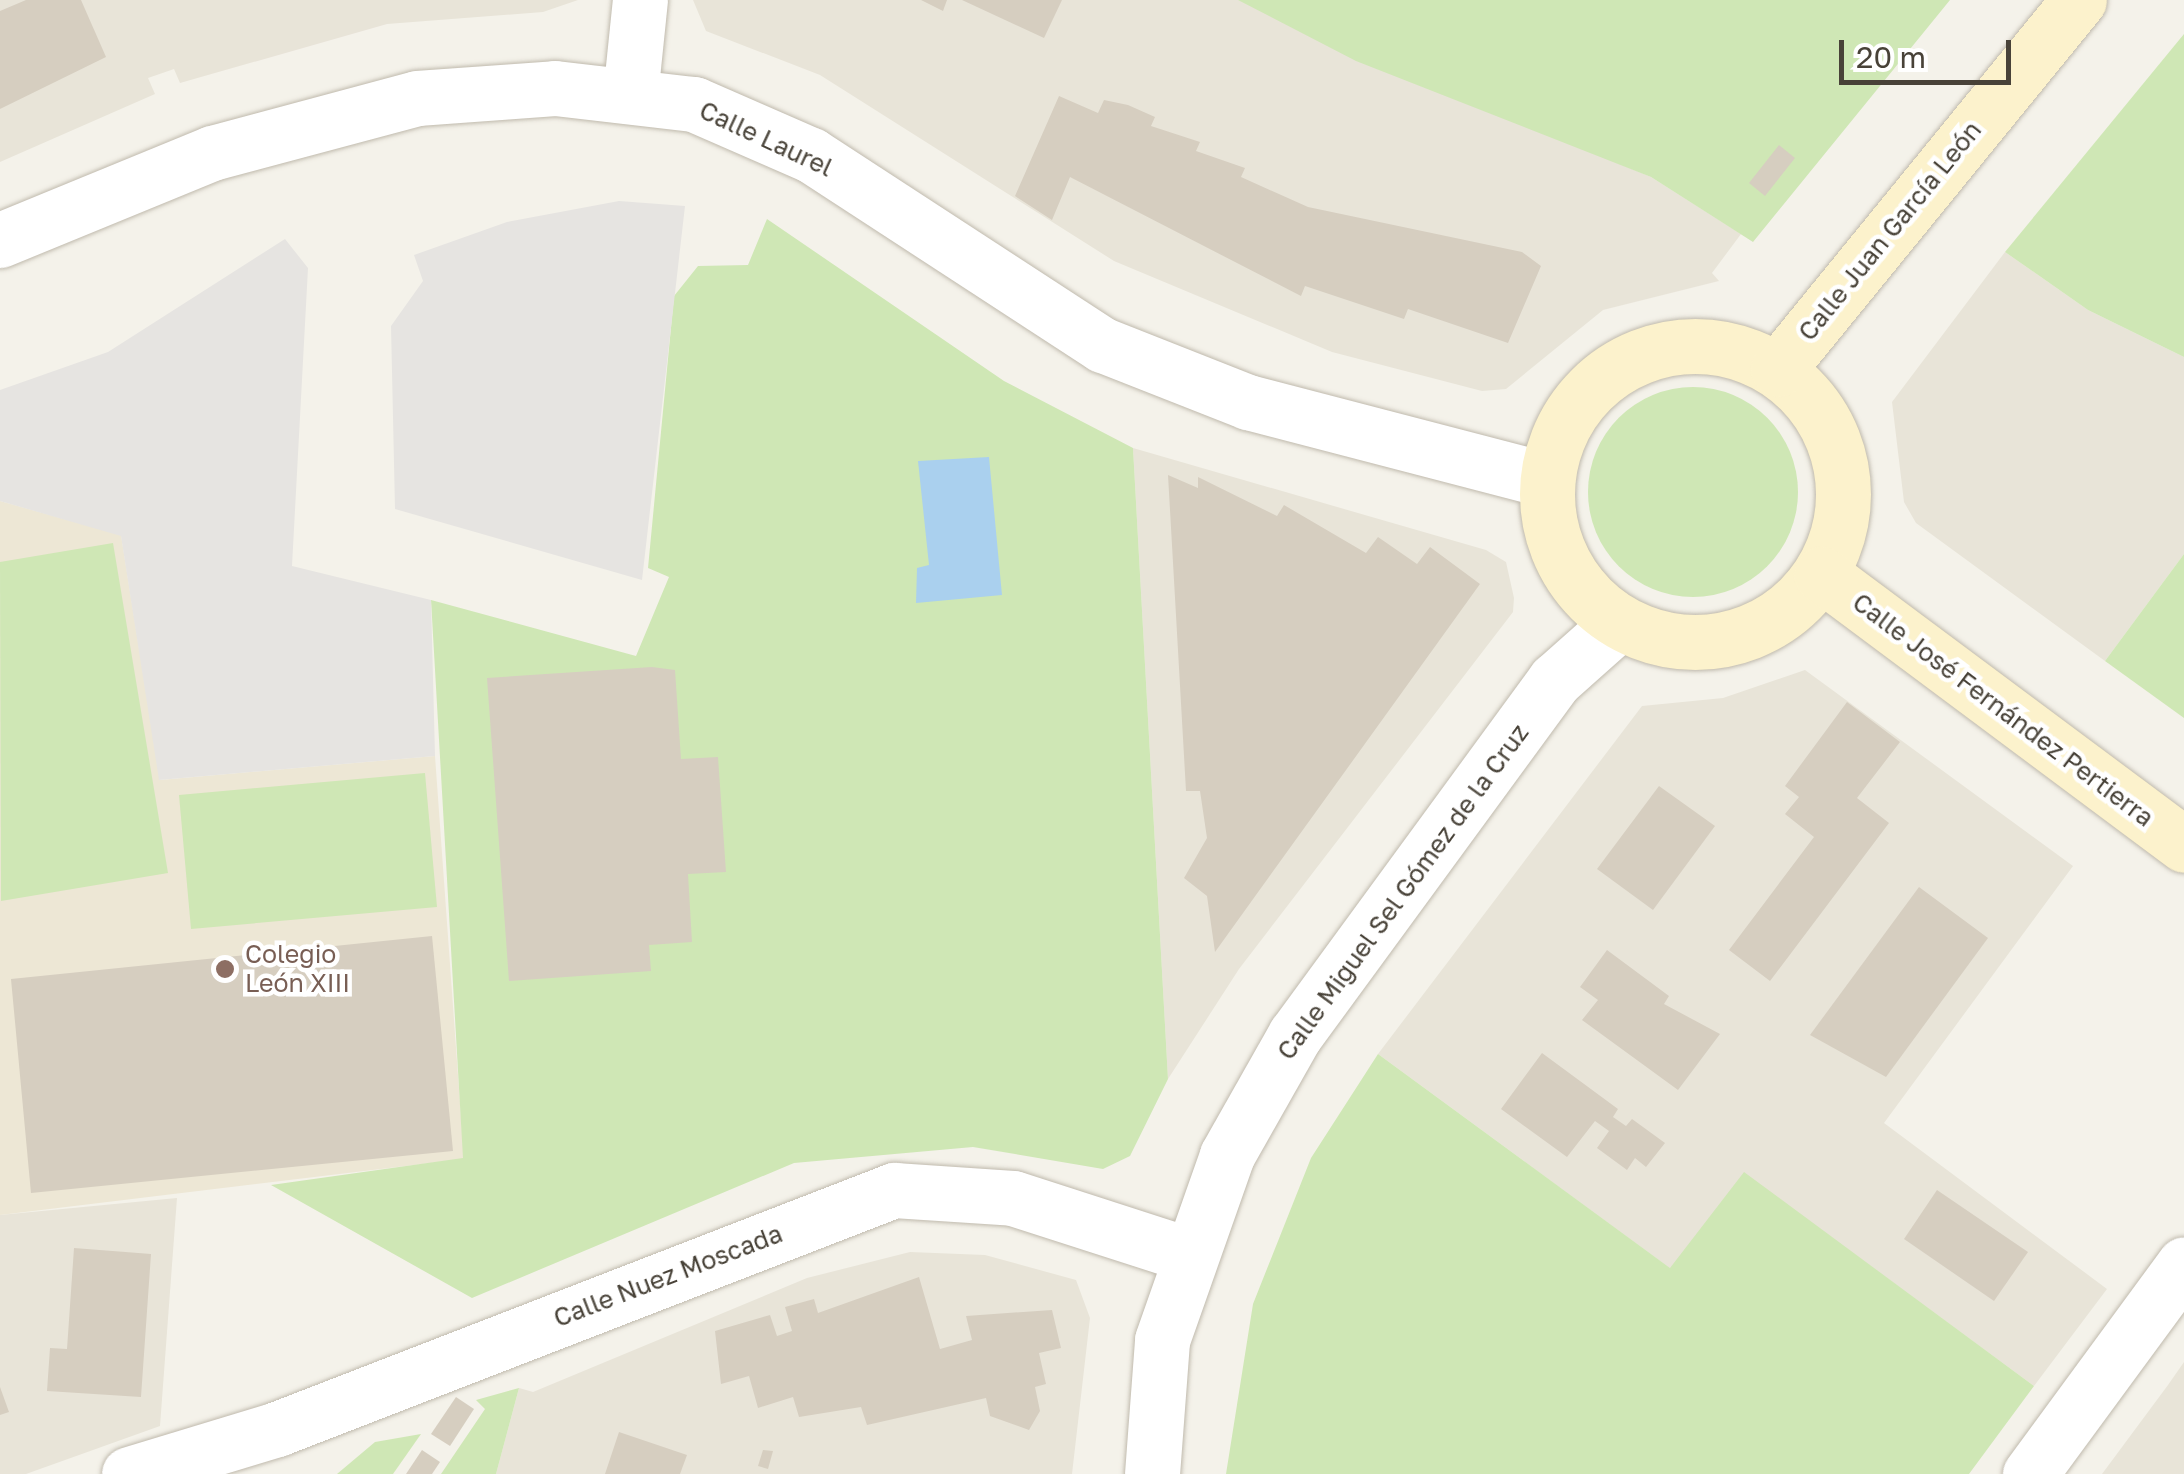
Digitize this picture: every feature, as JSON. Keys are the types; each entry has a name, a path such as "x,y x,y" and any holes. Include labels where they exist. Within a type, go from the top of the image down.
{"main road":[{"name":"Calle Juan García León","path":"1778,369 2079,0"},
{"path":"1680,344 1732,349 1778,369 1828,426 1845,485 1822,574 1752,632 1662,640 1619,623 1562,562 1547,480 1560,430 1580,402 1632,359 1680,344"},
{"name":"Calle José Fernández Pertierra","path":"1822,574 2184,845"}],"street":[{"path":"630,96 640,0"},
{"name":"Calle Laurel","path":"0,240 212,153 416,98 555,88 694,104 811,155 1104,345 1248,402 1547,480"},
{"name":"Calle Miguel Sel Gómez de la Cruz","path":"1152,1474 1162,1340 1186,1254 1227,1155 1295,1036 1556,680 1619,623"},
{"name":"Calle Nuez Moscada","path":"160,1471 894,1190 1012,1198 1186,1254"},
{"path":"2030,1474 2184,1264"}],"shaded area":[{"path":"0,0 578,0 543,12 387,24 180,83 174,69 148,78 155,94 0,162"},
{"path":"693,0 1329,0 1372,61 1651,177 1741,234 1712,273 1719,281 1603,310 1506,389 1482,391 1332,352 1114,261 820,75 706,31"},
{"path":"619,201 685,206 642,580 395,509 391,326 423,281 414,255 507,222"},
{"path":"285,239 308,268 292,566 431,600 435,756 159,780 121,536 0,501 0,390 108,352"},
{"path":"2005,252 2088,310 2184,357 2184,554 2105,661 1916,523 1904,502 1892,402"},
{"path":"1133,448 1486,550 1506,562 1514,598 1513,612 1239,969 1168,1079"},
{"name":"Colegio León XIII","path":"0,501 121,535 160,780 435,756 464,1159 0,1215"},
{"path":"1805,670 2073,866 1884,1123 2107,1289 2034,1386 1744,1173 1671,1269 1378,1054 1642,706 1723,698"},
{"path":"177,1198 160,1426 26,1474 0,1474 0,1215"},
{"path":"910,1252 985,1255 1076,1280 1090,1318 1072,1474 496,1474 519,1388 533,1392 807,1278"},
{"path":"2184,1362 2184,1474 2102,1474 2168,1385"}],"green space":[{"path":"1238,0 1950,0 1753,242 1651,177 1356,61"},
{"path":"2184,34 2184,357 2088,310 2005,252"},
{"path":"767,219 1004,381 1133,448 1168,1079 1130,1156 1103,1169 973,1147 794,1163 472,1298 271,1185 463,1158 431,600 636,656 669,577 648,568 674,296 698,266 748,265"},
{"path":"1693,387 1733,395 1767,418 1790,452 1798,492 1790,532 1767,566 1733,589 1693,597 1653,589 1619,566 1596,532 1588,492 1596,452 1619,418 1653,395"},
{"path":"113,543 168,873 1,901 0,562"},
{"path":"2184,554 2184,718 2105,661"},
{"path":"425,773 437,907 191,929 179,795"},
{"path":"1378,1054 1670,1268 1744,1172 2034,1386 1969,1474 1226,1474 1253,1304 1311,1158"},
{"path":"519,1388 496,1474 441,1474 485,1409 476,1400"},
{"path":"421,1434 393,1474 337,1474 375,1442"}],"water":[{"path":"989,457 1002,595 916,603 917,568 929,565 918,461"}],"building":[{"path":"26,0 81,0 106,57 0,109 0,11"},
{"path":"921,0 947,0 943,11"},
{"path":"962,0 1062,0 1044,38"},
{"path":"1059,96 1098,113 1104,100 1155,117 1151,126 1200,142 1196,151 1245,168 1241,177 1308,207 1522,252 1541,266 1508,343 1408,309 1404,319 1305,286 1301,296 1070,177 1052,220 1015,196"},
{"path":"1779,145 1795,158 1765,196 1749,183"},
{"path":"1168,475 1198,488 1198,477 1277,516 1284,505 1366,553 1378,537 1417,564 1430,547 1480,584 1215,952 1207,896 1184,878 1207,838 1200,791 1186,791"},
{"path":"652,667 675,670 681,759 718,757 726,872 688,874 692,942 649,945 651,971 509,981 487,678"},
{"path":"1847,702 1900,742 1857,798 1889,823 1770,981 1729,950 1814,837 1785,814 1799,797 1785,786"},
{"path":"1659,786 1715,826 1653,910 1597,869"},
{"path":"1919,887 1988,938 1886,1077 1810,1035"},
{"path":"432,936 453,1151 31,1193 11,979"},
{"path":"1607,950 1669,996 1664,1004 1720,1034 1678,1090 1582,1020 1598,1000 1580,987"},
{"path":"1542,1053 1618,1109 1613,1117 1626,1126 1632,1119 1665,1143 1646,1167 1635,1158 1627,1170 1597,1148 1609,1131 1595,1121 1567,1157 1501,1109"},
{"path":"1937,1190 2028,1252 1994,1301 1904,1239"},
{"path":"74,1248 151,1254 141,1397 47,1391 50,1348 67,1349"},
{"path":"919,1277 940,1349 972,1340 966,1316 1052,1310 1061,1348 1039,1353 1046,1384 1035,1387 1040,1411 1029,1430 990,1416 986,1398 867,1425 861,1407 799,1417 793,1397 758,1408 749,1376 721,1384 715,1331 770,1315 777,1336 792,1331 785,1307 814,1299 818,1313"},
{"path":"0,1387 9,1412 0,1415"},
{"path":"456,1397 474,1409 450,1446 431,1434"},
{"path":"619,1432 687,1455 680,1474 605,1474"},
{"path":"422,1450 440,1462 432,1474 406,1474"},
{"path":"763,1450 773,1451 768,1469 758,1466"}],"place":[{"name":"Colegio León XIII","path":"225,969"}]}
